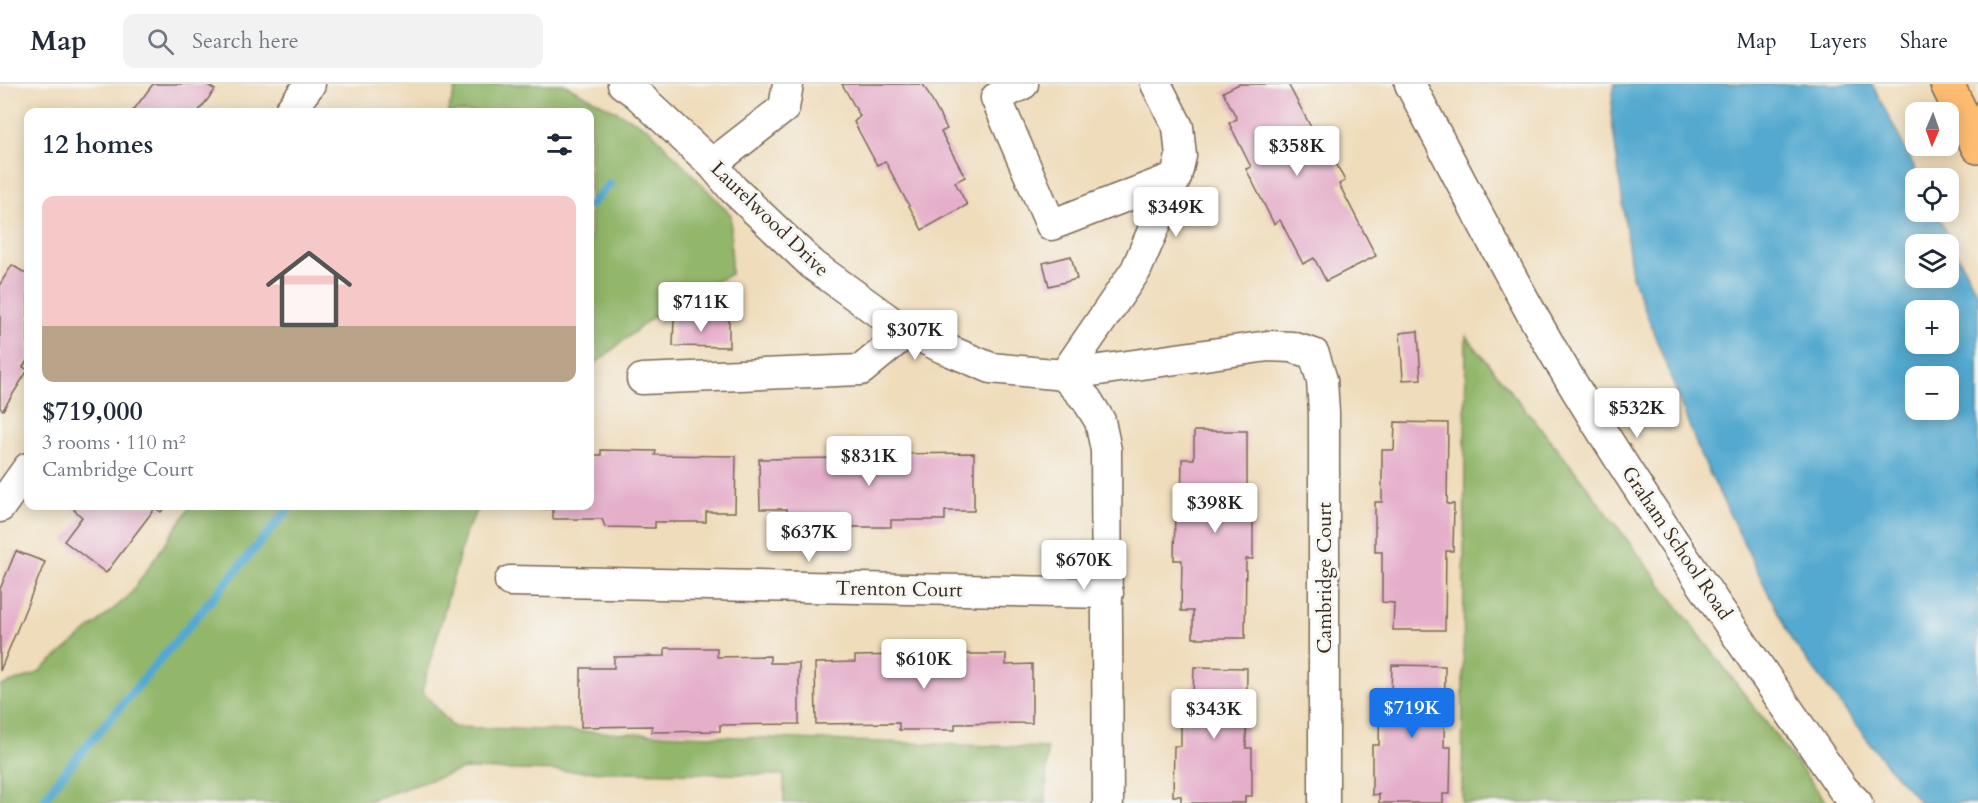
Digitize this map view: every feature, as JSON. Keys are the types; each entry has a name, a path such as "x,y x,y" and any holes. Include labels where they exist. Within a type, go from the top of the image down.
{"highway":[{"path":"1947,84 1978,147"}],"street":[{"path":"292,108 310,84"},
{"name":"Laurelwood Drive","path":"623,84 636,93 712,164 733,189 813,265 893,323 991,368 1064,375 1268,346 1292,347 1314,354"},
{"path":"712,164 784,108 788,84"},
{"path":"1023,84 996,98 1051,225 1176,177"},
{"path":"1108,803 1106,450 1100,420 1087,400 1064,375 1136,270 1176,177 1180,156 1178,127 1156,84"},
{"name":"Graham School Road","path":"1410,84 1553,350 1581,396 1643,494 1733,628 1843,789 1857,803"},
{"path":"642,379 861,370 909,331"},
{"name":"Cambridge Court","path":"1314,354 1322,380 1324,412 1324,803"},
{"path":"0,507 24,474"},
{"name":"Trenton Court","path":"510,581 1108,593"}],"green space":[{"path":"457,84 564,84 648,128 731,215 731,274 665,307 594,365 594,108 449,108"},
{"path":"1466,336 1572,467 1827,803 1462,803"},
{"path":"188,510 478,510 466,531 422,691 453,727 1047,748 1046,803 784,803 784,775 464,769 361,803 0,803 0,686 36,674 129,596"}],"water":[{"path":"1614,84 1872,84 1905,149 1905,156 1909,156 1915,168 1905,168 1905,222 1941,222 1947,234 1905,234 1905,288 1959,288 1959,257 1978,295 1978,803 1921,803 1885,763 1791,639 1700,454 1632,276 1611,113"}],"building":[{"path":"153,84 206,84 215,90 201,108 135,108"},
{"path":"842,84 923,84 947,129 941,132 965,177 955,182 967,205 922,230 885,161 877,165 854,122 860,116"},
{"path":"1239,84 1288,84 1313,131 1320,131 1345,181 1339,184 1376,256 1326,281 1314,258 1303,264 1280,220 1274,224 1246,169 1251,167 1229,123 1237,119 1223,92"},
{"path":"1071,256 1077,279 1049,286 1043,263"},
{"path":"12,265 24,272 24,376 3,410 0,408 0,284"},
{"path":"674,318 729,319 729,347 673,346"},
{"path":"1418,331 1421,379 1403,380 1400,333"},
{"path":"1395,422 1448,423 1447,504 1454,504 1453,551 1446,551 1445,630 1393,630 1394,603 1382,602 1382,552 1375,552 1375,502 1382,502 1382,450 1394,450"},
{"path":"1194,431 1247,431 1247,512 1253,512 1253,559 1246,559 1245,638 1193,638 1193,611 1181,611 1182,560 1174,560 1175,510 1181,510 1182,459 1194,459"},
{"path":"844,449 895,449 895,454 974,453 974,511 945,511 945,520 891,520 891,527 839,527 839,520 787,520 787,509 760,509 759,459 844,458"},
{"path":"601,450 656,451 655,455 736,456 735,512 706,512 706,522 655,522 655,528 605,527 602,519 553,519 553,510 594,510 594,455 601,455"},
{"path":"74,510 153,510 106,573 64,541 82,517"},
{"path":"16,551 45,562 0,671 0,589"},
{"path":"949,645 951,654 1006,654 1006,665 1032,664 1032,723 955,724 955,730 899,730 899,723 816,724 815,663 855,662 855,656 903,655 903,646"},
{"path":"665,648 717,648 717,657 770,656 770,663 799,663 799,724 720,725 720,731 652,732 652,726 581,727 581,668 614,668 614,657 665,656"},
{"path":"1392,665 1445,666 1444,747 1451,747 1450,794 1443,794 1443,803 1379,803 1379,794 1372,795 1372,745 1379,745 1380,693 1391,693"},
{"path":"1194,667 1247,668 1246,748 1252,748 1252,796 1245,796 1245,803 1181,803 1181,796 1173,796 1174,746 1181,746 1181,695 1193,695"}],"waterway":[{"path":"594,201 610,184"},
{"path":"43,803 56,782 288,510"}]}
